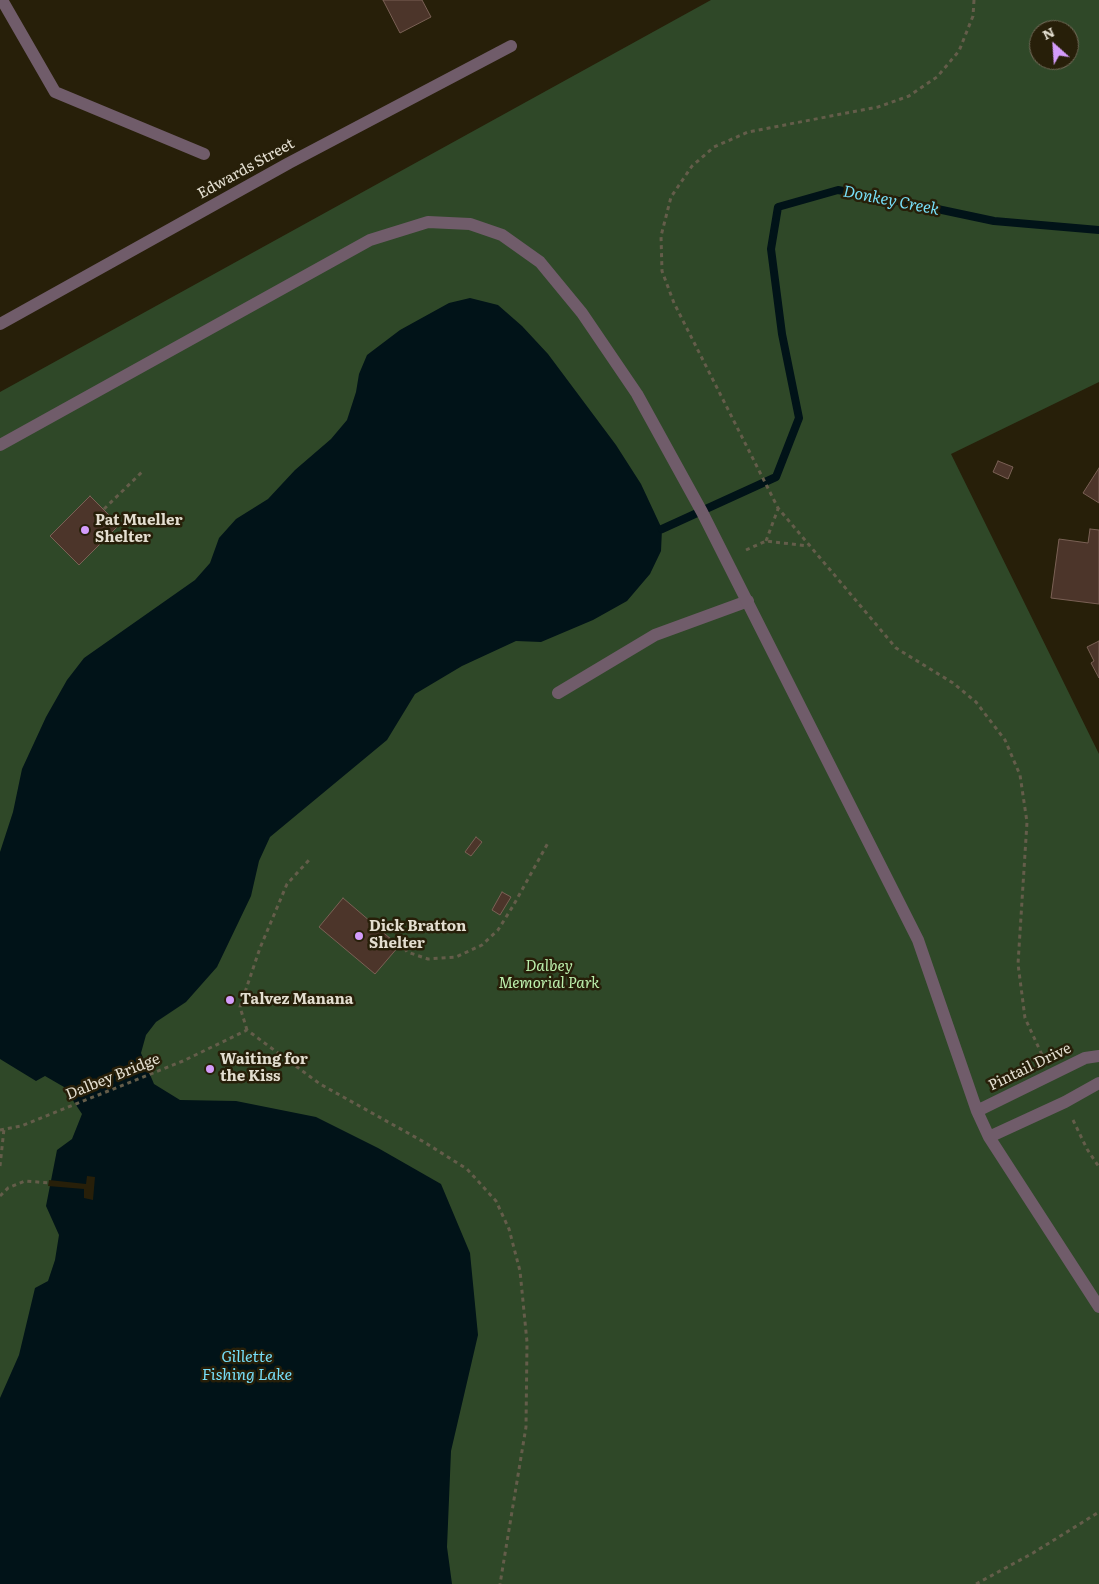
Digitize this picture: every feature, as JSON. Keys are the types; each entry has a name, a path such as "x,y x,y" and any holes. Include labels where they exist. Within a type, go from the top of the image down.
{"street":[{"path":"2,0 55,92 204,154"},
{"name":"Edwards Street","path":"0,324 289,163 510,46"},
{"path":"0,445 370,240 428,222 470,224 502,235 540,262 582,313 637,394 702,512 918,940 977,1111 989,1137 1099,1307"},
{"path":"558,693 655,635 748,601"},
{"name":"Pintail Drive","path":"977,1111 1085,1058 1099,1056"},
{"path":"989,1137 1065,1102 1099,1083"}],"path":[{"path":"974,0 973,16 959,51 937,77 909,96 878,107 748,132 714,148 692,166 671,197 661,236 662,272 674,303 778,508 896,648 953,683 976,702 1005,740 1020,775 1027,822 1018,964 1026,1018 1046,1065"},
{"path":"104,509 144,470"},
{"path":"766,541 778,508"},
{"path":"746,550 766,541 809,546"},
{"path":"396,935 407,952 428,958 456,957 482,945 498,930 549,841"},
{"path":"309,860 287,884 260,948 240,1007 247,1030 320,1084 424,1142 467,1169 496,1201 506,1222 520,1270 527,1342 526,1427 500,1584"},
{"name":"Dalbey Bridge","path":"2,1129 21,1126 51,1114 183,1060 247,1030"},
{"path":"1070,1112 1087,1149 1099,1167"},
{"path":"0,1166 2,1129"},
{"path":"0,1196 8,1188 25,1181 49,1183"},
{"path":"976,1584 1033,1553 1099,1512"}],"green space":[{"name":"Dalbey Memorial Park","path":"711,0 1099,0 1099,382 951,454 1099,754 1099,1584 0,1584 0,392"}],"water":[{"name":"Gillette Fishing Lake","path":"470,298 498,305 522,326 548,354 616,445 641,484 662,529 661,551 650,574 627,601 593,620 541,642 516,641 462,666 415,694 387,740 270,837 259,861 251,896 217,967 186,1002 156,1022 146,1035 141,1053 154,1084 180,1100 236,1101 316,1117 378,1148 441,1184 470,1253 478,1335 451,1451 447,1547 452,1584 0,1584 0,1398 19,1355 35,1288 48,1281 55,1260 59,1235 46,1206 57,1150 72,1139 82,1114 64,1087 45,1076 36,1081 0,1059 0,852 13,812 22,769 46,717 67,680 84,658 195,580 210,563 219,538 236,519 268,499 295,470 331,439 347,420 356,392 359,374 367,355 400,330 449,303"}],"pier":[{"path":"87,1176 95,1177 93,1200 84,1198 84,1189 48,1186 49,1180 86,1184"}],"building":[{"path":"383,0 422,0 431,17 400,33"},
{"path":"998,461 1013,467 1008,479 993,472"},
{"path":"1099,468 1099,503 1083,493"},
{"name":"Pat Mueller Shelter","path":"90,496 119,525 79,565 50,536"},
{"path":"1090,529 1099,530 1099,604 1051,598 1059,539 1088,543"},
{"path":"1099,641 1099,678 1091,663 1094,661 1087,647"},
{"path":"476,837 482,842 471,856 465,852"},
{"path":"502,892 511,897 500,915 492,910"},
{"name":"Dick Bratton Shelter","path":"343,898 399,946 375,974 319,927"}],"waterway":[{"name":"Donkey Creek","path":"662,529 776,477 799,418 782,334 771,249 778,207 838,190 994,221 1099,230"}],"place":[{"name":"Pat Mueller Shelter","path":"85,530"},
{"name":"Dick Bratton Shelter","path":"359,936"},
{"name":"Talvez Manana","path":"230,1000"},
{"name":"Waiting for the Kiss","path":"210,1069"}]}
